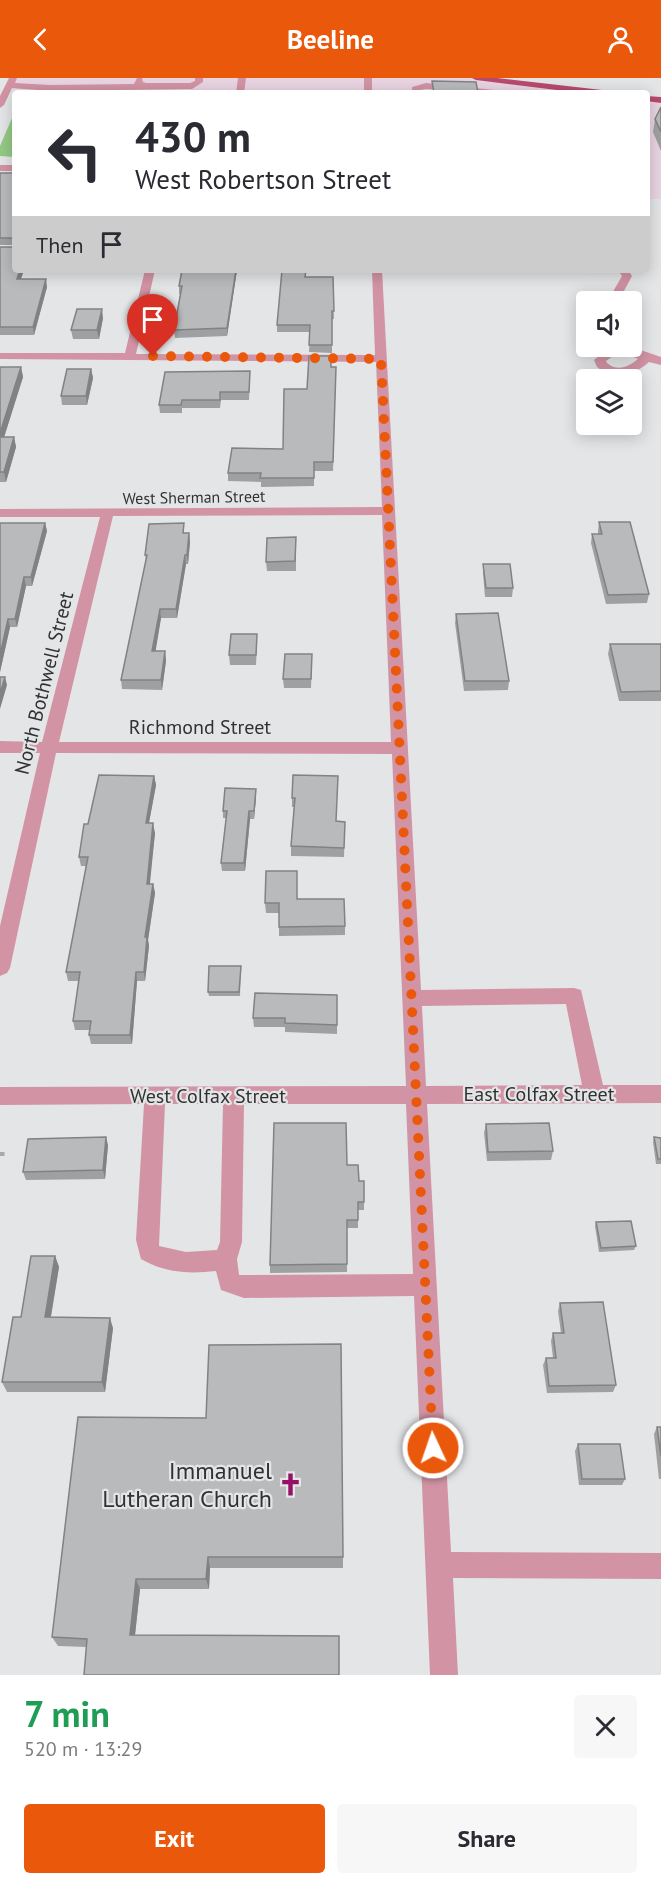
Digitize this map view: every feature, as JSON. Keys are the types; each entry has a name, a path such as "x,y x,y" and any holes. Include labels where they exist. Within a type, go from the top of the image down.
{"main road":[{"path":"476,78 578,90"}],"street":[{"path":"50,78 49,80 103,80 104,78"},
{"path":"139,78 138,83 145,86"},
{"path":"0,105 10,84 50,88 192,86 199,82 199,78"},
{"path":"415,90 426,86 465,90"},
{"path":"130,356 149,273"},
{"path":"377,273 444,1675"},
{"path":"620,291 627,276 625,273"},
{"path":"0,356 381,359"},
{"path":"642,356 661,361"},
{"path":"604,357 600,360 601,365 613,372 630,370 646,358"},
{"name":"West Sherman Street","path":"0,513 388,512"},
{"name":"North Bothwell Street","path":"0,968 49,747 106,514"},
{"name":"Richmond Street","path":"0,747 400,748"},
{"path":"412,998 574,996 594,1093"},
{"name":"East Colfax Street","path":"416,1095 661,1094"},
{"name":"West Colfax Street","path":"0,1096 416,1095"},
{"path":"155,1096 147,1240 149,1252 160,1260 208,1262 226,1259"},
{"path":"234,1096 231,1242 226,1259 229,1282 243,1287 425,1285"},
{"path":"438,1565 661,1566"}],"shaded area":[{"path":"13,78 476,78 577,90 110,90 7,89"},
{"path":"650,98 661,100 661,199 650,199"}],"green space":[{"path":"12,118 12,157 0,156 0,146"}],"building":[{"path":"432,81 476,82 477,90 434,90"},
{"path":"661,107 661,132 655,119"},
{"path":"0,173 12,173 12,238 0,238"},
{"path":"0,247 12,247 12,273 19,273 17,279 46,279 33,327 0,327"},
{"path":"181,273 236,273 227,328 174,330 182,286 179,286"},
{"path":"282,273 306,273 305,277 333,277 332,345 309,345 310,325 277,325"},
{"path":"77,309 102,309 97,330 71,330"},
{"path":"309,356 331,356 331,367 336,367 333,462 314,462 314,478 260,478 261,473 228,473 232,448 283,449 284,389 307,389"},
{"path":"0,367 21,367 0,433"},
{"path":"67,369 91,369 86,396 61,396"},
{"path":"250,371 249,392 220,392 220,400 182,400 181,405 159,405 165,372"},
{"path":"0,437 14,437 4,472 0,472"},
{"path":"599,522 630,522 649,594 608,595 592,534 602,534"},
{"path":"0,523 45,523 31,577 24,577 15,619 8,619 0,655"},
{"path":"184,523 183,533 189,533 187,555 185,555 176,609 160,609 152,651 165,651 161,680 121,680 147,555 145,555 149,524"},
{"path":"296,537 295,561 266,562 267,538"},
{"path":"483,564 510,564 513,588 486,588"},
{"path":"498,613 509,681 465,681 456,614"},
{"path":"231,634 257,634 256,655 229,655"},
{"path":"610,644 661,644 661,691 621,692"},
{"path":"285,654 312,654 311,679 283,679"},
{"path":"0,677 5,677 0,694"},
{"path":"99,775 154,776 146,823 153,823 147,884 153,884 145,937 147,937 144,972 136,972 130,1035 89,1035 91,1021 73,1021 80,972 66,972 88,857 79,857 84,824 88,824"},
{"path":"293,775 338,776 336,821 345,822 344,848 291,846 295,798 292,798"},
{"path":"225,788 256,789 254,811 249,811 244,863 221,863 227,811 223,811"},
{"path":"266,871 297,871 297,899 344,899 345,926 279,927 279,903 265,903"},
{"path":"209,966 241,966 239,992 208,992"},
{"path":"255,993 337,995 337,1025 285,1023 285,1018 253,1018"},
{"path":"274,1123 346,1123 347,1165 358,1165 359,1181 364,1181 364,1202 358,1202 358,1220 347,1220 347,1264 270,1265"},
{"path":"549,1123 553,1151 488,1152 486,1124"},
{"path":"106,1137 103,1170 23,1172 28,1139"},
{"path":"654,1137 661,1138 661,1159 658,1159"},
{"path":"631,1221 636,1246 601,1248 596,1222"},
{"path":"31,1256 55,1256 45,1317 110,1318 102,1382 2,1382 13,1317 21,1317"},
{"path":"603,1302 616,1385 549,1386 546,1358 556,1358 553,1333 564,1333 560,1303"},
{"path":"341,1344 343,1557 208,1557 206,1579 136,1579 130,1635 339,1636 339,1675 84,1675 87,1639 52,1637 78,1417 206,1418 209,1345"},
{"path":"657,1427 661,1427 661,1456"},
{"path":"578,1444 620,1444 625,1479 582,1479"}],"place":[{"name":"Immanuel Lutheran Church","path":"290,1484"}],"route":[{"path":"153,356 381,359 433,1448"}]}
